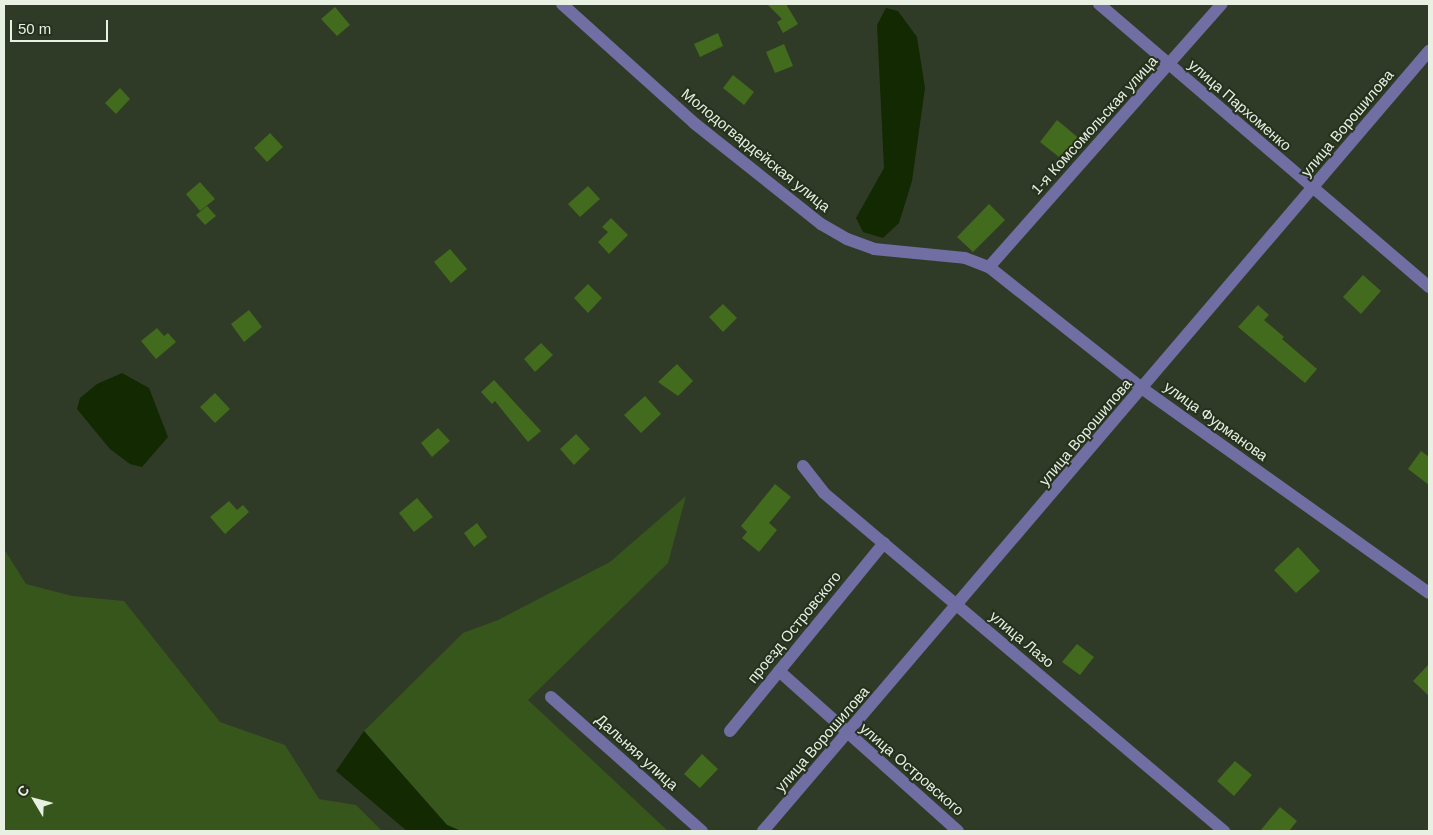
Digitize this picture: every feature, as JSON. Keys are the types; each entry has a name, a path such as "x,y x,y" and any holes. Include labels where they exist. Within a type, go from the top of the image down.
{"street":[{"name":"Молодогвардейская улица","path":"562,4 694,123 821,224 847,239 874,249 965,258 989,267"},
{"name":"улица Пархоменко","path":"1099,4 1313,190 1429,287"},
{"name":"1-я Комсомольская улица","path":"989,267 1222,4"},
{"name":"улица Ворошилова","path":"763,831 958,606 1428,54"},
{"name":"улица Фурманова","path":"989,267 1143,389 1429,593"},
{"name":"улица Лазо","path":"803,466 824,493 1224,831"},
{"name":"проезд Островского","path":"730,731 884,543"},
{"name":"улица Островского","path":"778,671 958,831"},
{"name":"Дальняя улица","path":"551,697 702,831"}],"shaded area":[{"path":"886,8 898,11 917,37 925,88 912,181 899,223 883,238 863,232 856,218 884,168 877,25"},
{"path":"122,373 149,388 168,437 142,467 130,464 110,449 77,409 80,398 97,384"},
{"path":"686,496 668,563 528,700 668,831 461,831 447,825 364,731 463,633 498,620 610,562"},
{"path":"4,549 26,584 72,596 124,601 220,722 285,745 319,799 356,805 382,831 4,831"},
{"path":"364,731 447,825 461,831 407,831 336,771"}],"building":[{"path":"767,4 786,4 798,24 783,33 777,22 782,19"},
{"path":"335,7 350,25 337,36 321,19"},
{"path":"718,33 723,46 700,57 694,44"},
{"path":"784,44 793,66 775,73 766,52"},
{"path":"733,75 754,92 744,105 723,88"},
{"path":"120,88 130,99 116,114 105,103"},
{"path":"1057,120 1081,140 1064,161 1040,142"},
{"path":"270,133 283,147 267,162 254,148"},
{"path":"200,182 215,199 200,211 186,194"},
{"path":"588,186 600,199 580,217 568,204"},
{"path":"989,204 1005,220 973,252 957,237"},
{"path":"207,206 216,216 205,225 196,215"},
{"path":"611,218 628,235 609,254 598,242 608,232 602,227"},
{"path":"450,249 467,269 451,283 434,262"},
{"path":"1363,275 1381,291 1361,314 1343,297"},
{"path":"588,284 602,298 588,313 574,298"},
{"path":"723,304 737,318 723,332 709,317"},
{"path":"1258,305 1269,315 1264,320 1284,337 1282,339 1317,369 1305,383 1238,327"},
{"path":"249,310 262,327 244,342 231,324"},
{"path":"157,328 164,336 168,333 176,342 156,359 141,341"},
{"path":"541,343 553,355 535,372 524,359"},
{"path":"677,364 693,381 678,396 658,382"},
{"path":"494,380 541,431 528,442 495,401 492,404 481,392"},
{"path":"215,393 230,409 215,423 200,407"},
{"path":"645,396 661,414 641,433 624,415"},
{"path":"438,428 450,441 432,457 421,443"},
{"path":"576,434 590,449 574,465 560,449"},
{"path":"1421,451 1429,457 1429,485 1408,469"},
{"path":"775,484 791,497 769,523 777,530 759,552 742,538 747,532 741,526"},
{"path":"417,498 433,517 414,532 399,513"},
{"path":"229,501 237,510 243,505 249,512 225,534 210,517"},
{"path":"477,523 487,537 474,547 464,533"},
{"path":"1298,547 1320,571 1296,593 1274,570"},
{"path":"1077,644 1094,657 1080,675 1062,662"},
{"path":"1429,664 1429,696 1413,681"},
{"path":"702,754 718,769 700,788 684,774"},
{"path":"1235,761 1252,775 1234,796 1217,781"},
{"path":"1280,807 1297,821 1289,831 1260,831"}]}
